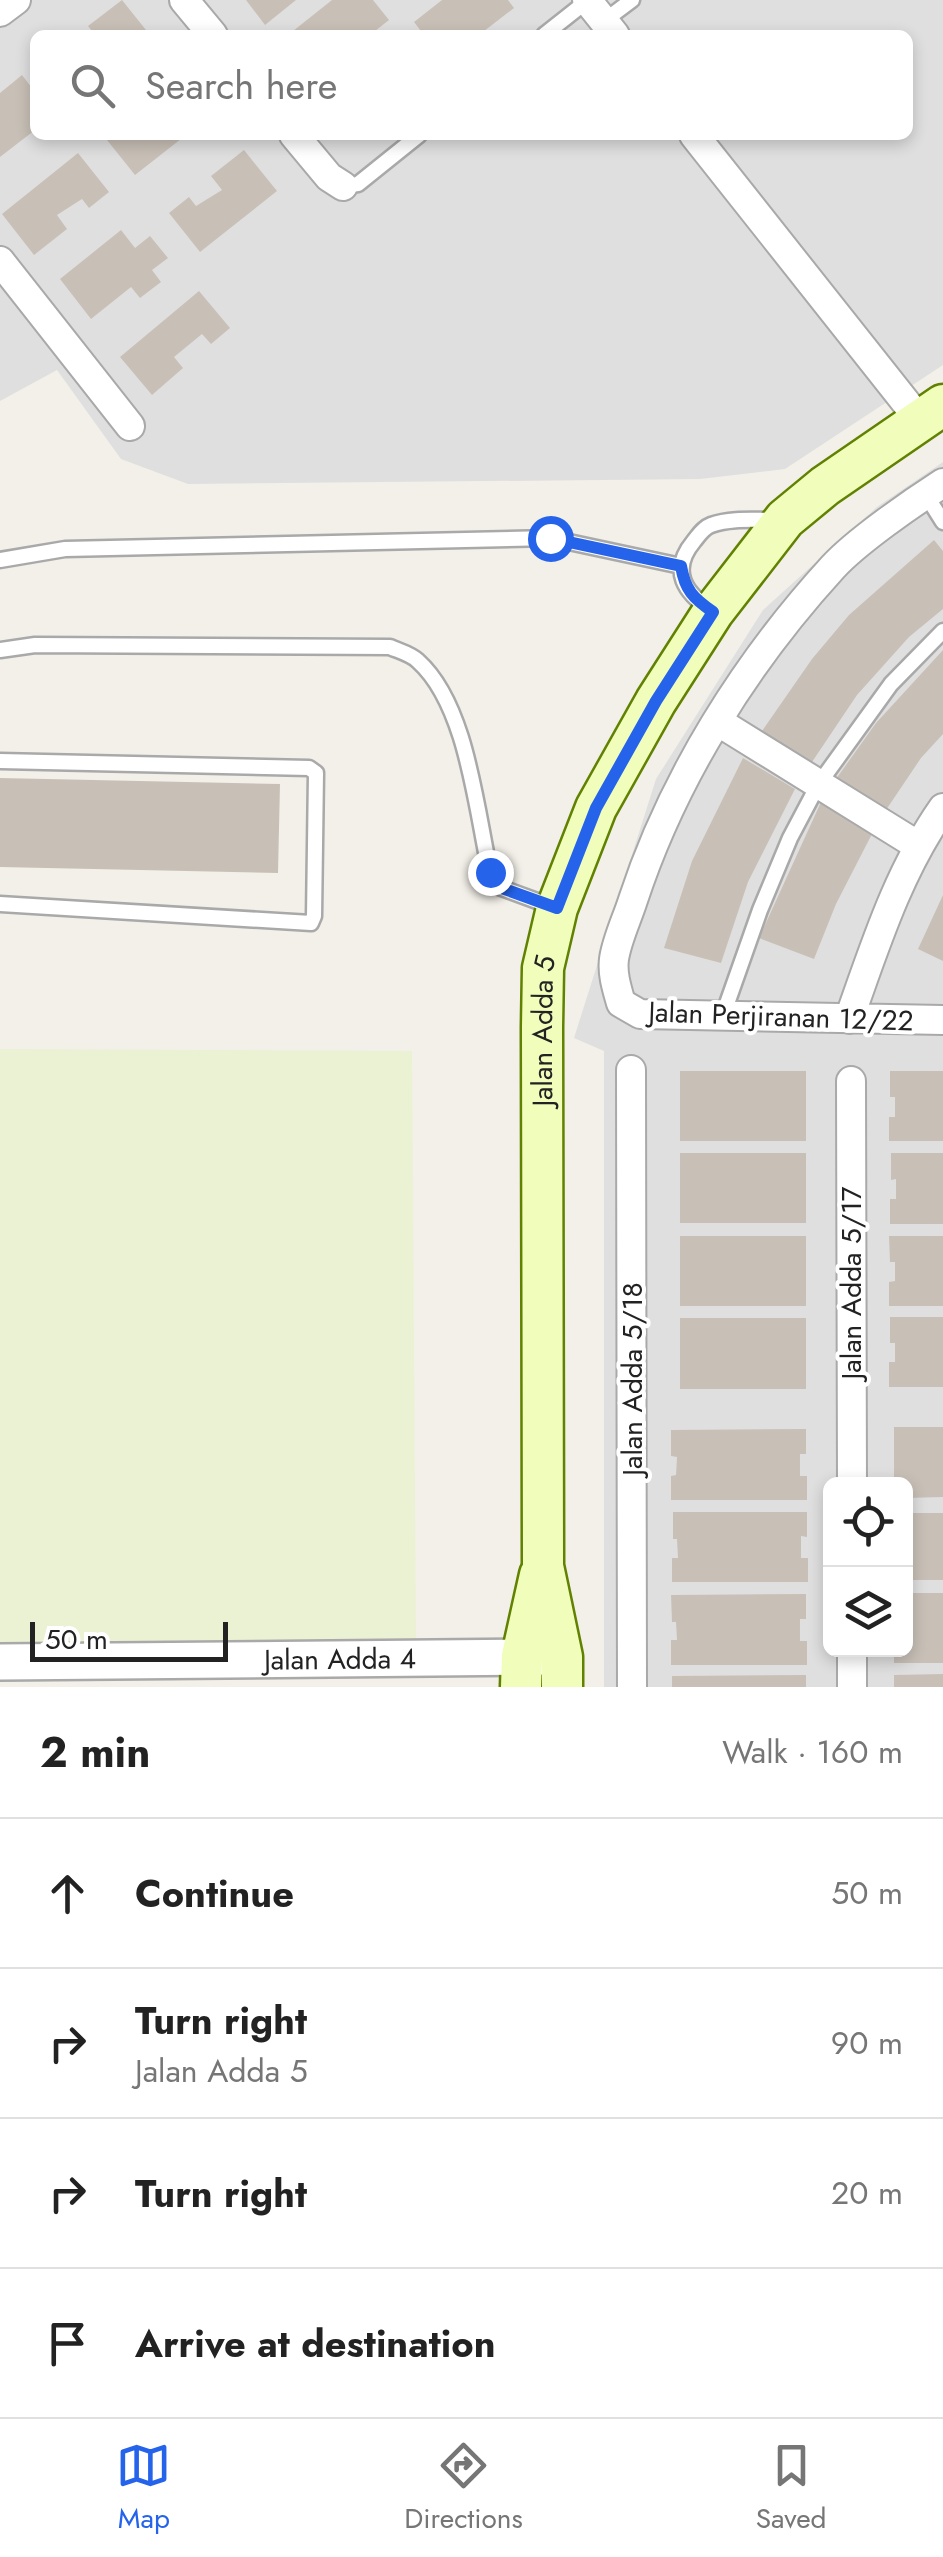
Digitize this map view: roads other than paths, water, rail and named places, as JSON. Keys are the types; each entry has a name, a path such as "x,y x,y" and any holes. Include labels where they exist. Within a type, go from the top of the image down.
{"main road":[{"name":"Jalan Adda 5","path":"562,1672 542,1566 543,968 557,908 596,808 656,701 713,612 785,520 825,486 931,412"},
{"name":"Jalan Adda 5","path":"522,1671 542,1566"}],"street":[{"path":"0,12 16,0"},
{"path":"184,0 208,30"},
{"path":"298,140 329,177 343,186"},
{"path":"698,140 931,412"},
{"path":"0,261 130,426"},
{"path":"917,845 717,721 774,640 835,564 934,489"},
{"name":"Jalan Perjiranan 12/22","path":"717,721 676,794 642,874 614,958 614,980 621,1004 640,1014 943,1020"},
{"path":"849,1019 917,845 943,808"},
{"name":"Jalan Adda 5/18","path":"632,1070 632,1687"},
{"name":"Jalan Adda 5/17","path":"851,1081 852,1477"},
{"path":"852,1657 852,1687"},
{"name":"Jalan Adda 4","path":"0,1662 562,1672"}],"lane":[{"path":"557,30 632,0"},
{"path":"343,186 358,184 413,140"},
{"path":"934,489 943,522"},
{"path":"713,612 692,597 684,583 681,566 686,551 706,526 731,521 785,520"},
{"path":"0,560 65,548 550,538 681,566"},
{"path":"723,1015 790,838 818,785 891,684 943,631"},
{"path":"0,650 35,645 390,647 416,659 444,693 458,726 490,872 499,887 557,908"},
{"path":"0,760 309,768 316,773 311,922 0,904"}]}
